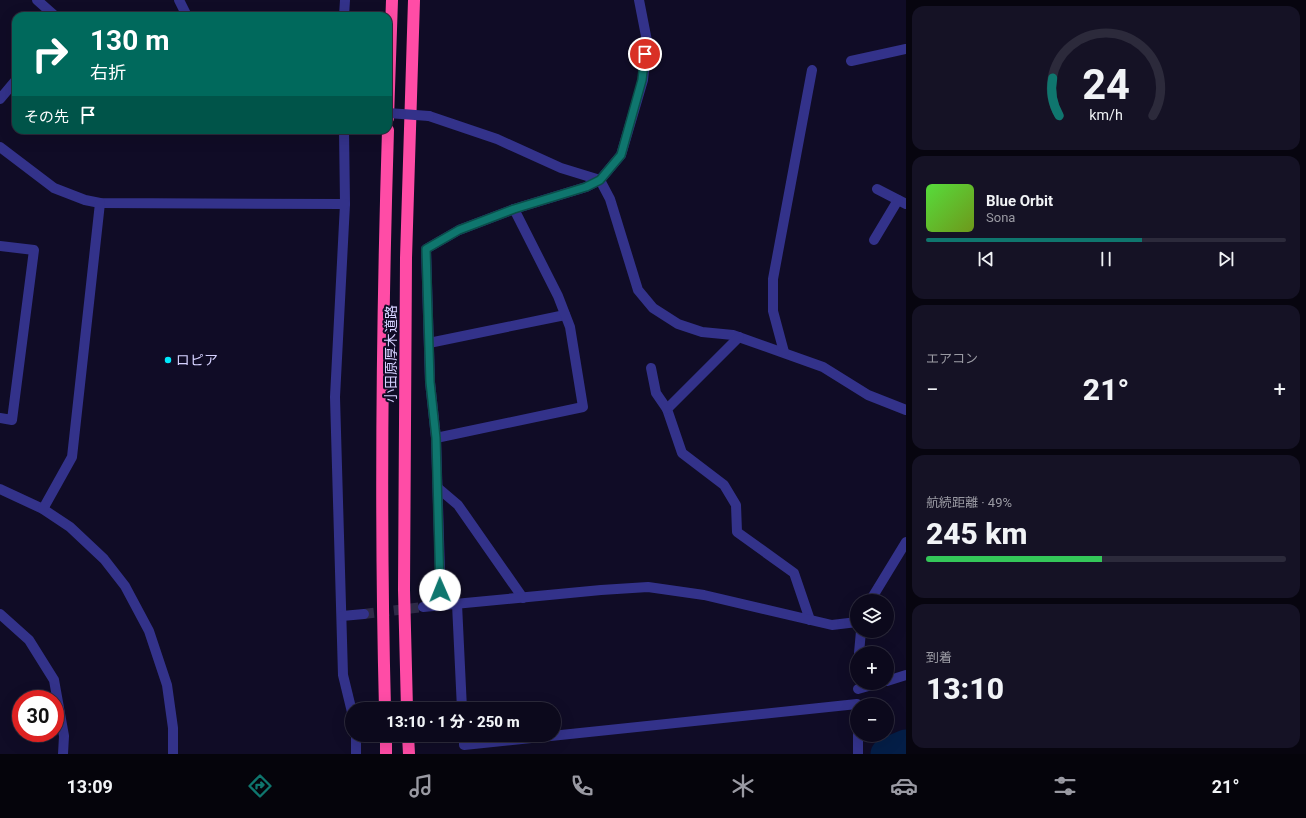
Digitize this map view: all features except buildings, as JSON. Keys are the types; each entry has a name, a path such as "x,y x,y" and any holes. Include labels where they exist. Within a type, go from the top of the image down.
{"highway":[{"path":"392,0 392,12"},
{"name":"小田原厚木道路","path":"407,702 404,590 406,266 414,0"},
{"name":"小田原厚木道路","path":"385,702 382,582 384,259 388,134"},
{"path":"386,742 386,754"},
{"path":"408,742 409,754"}],"street":[{"path":"37,0 50,12"},
{"path":"179,0 185,12"},
{"path":"344,12 345,0"},
{"path":"441,605 436,438 430,382 426,249 459,230 514,209 586,187 600,180 621,155 642,80 647,41 639,0"},
{"path":"851,61 906,50"},
{"path":"784,352 773,311 773,279 812,70"},
{"path":"0,99 12,85"},
{"path":"392,113 429,116 497,139 561,168 600,180 610,199 638,290 653,308 678,324 702,332 733,335 823,367 868,395 906,410"},
{"path":"344,134 345,204 335,397 343,675 350,702"},
{"path":"0,147 54,188 85,200 100,203 345,204"},
{"path":"874,240 902,202 878,189"},
{"path":"43,509 72,457 100,203"},
{"path":"436,438 583,407 570,327 558,296 514,209"},
{"path":"0,246 34,250 12,420 0,418"},
{"path":"429,343 565,315"},
{"path":"667,409 739,337"},
{"path":"651,368 656,393 667,409 682,453 724,485 736,505 737,532 794,573 810,620"},
{"path":"438,488 458,505 523,598"},
{"path":"0,490 43,509 70,527 104,559 125,586 149,631 167,684 173,728 172,754"},
{"path":"874,594 906,542"},
{"path":"423,607 601,590 648,588 704,595 832,625 850,623"},
{"path":"457,604 462,702"},
{"path":"0,614 29,640 54,680 64,736 63,754"},
{"path":"342,616 364,614"},
{"path":"894,679 906,675"},
{"path":"561,735 850,705"},
{"path":"356,742 356,754"},
{"path":"464,742 464,745 493,742"},
{"path":"858,742 858,754"}],"waterway":[{"path":"887,754 906,746"}],"tunnel":[{"path":"364,614 423,607"}],"place":[{"name":"ロピア","path":"168,360"}],"route":[{"path":"440,590 436,438 430,382 426,249 459,230 514,209 586,187 600,180 621,155 642,80 645,54"}]}
